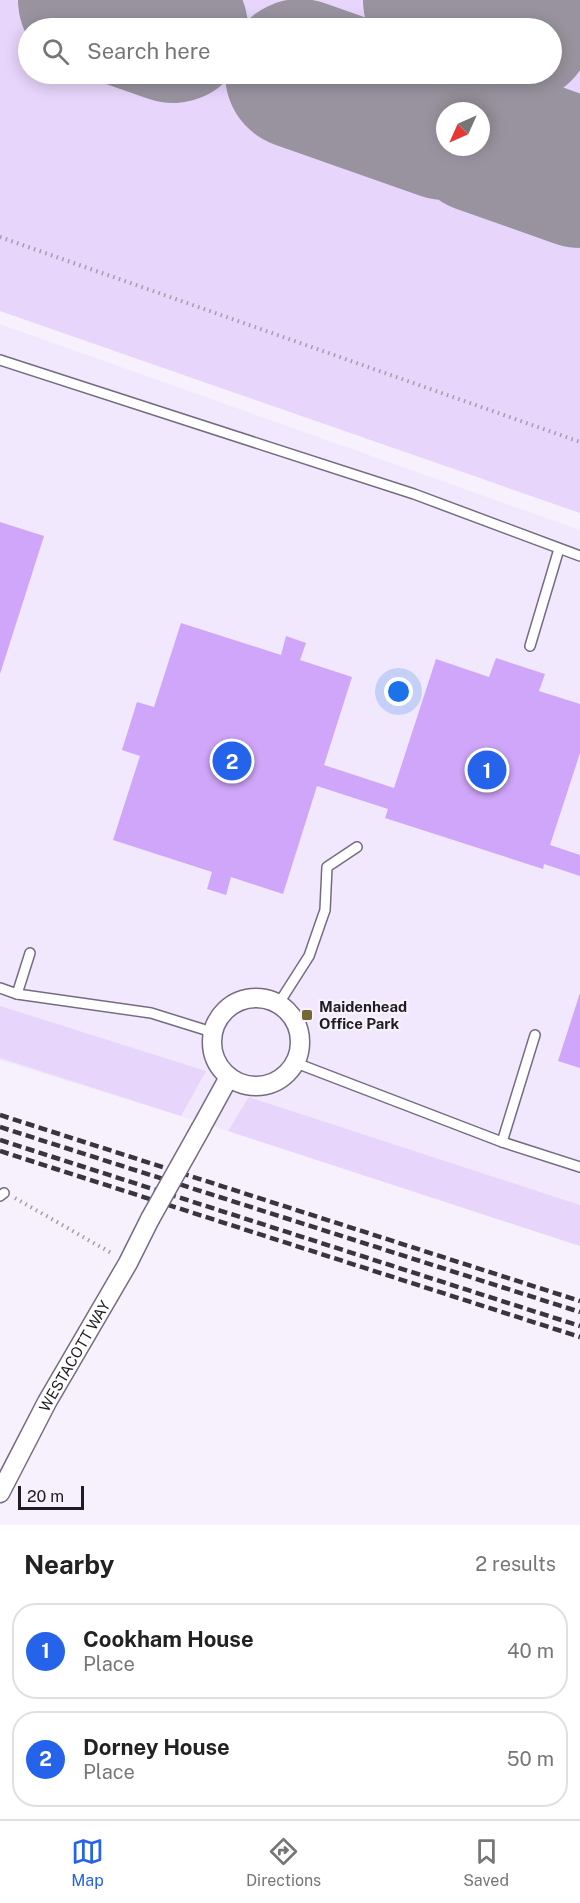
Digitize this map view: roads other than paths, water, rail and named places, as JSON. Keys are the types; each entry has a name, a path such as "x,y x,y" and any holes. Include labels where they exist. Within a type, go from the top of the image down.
{"street":[{"path":"259,998 279,1003 290,1012 301,1036 296,1063 288,1073 265,1086 240,1083 229,1077 214,1056 212,1032 222,1013 238,1000 259,998"},
{"name":"WESTACOTT WAY","path":"0,1493 46,1402 128,1263 229,1077"}],"lane":[{"path":"0,360 414,494 580,556"},
{"path":"530,646 559,549"},
{"path":"279,1003 309,956 325,910 327,867 357,847"},
{"path":"17,994 30,952"},
{"path":"0,988 17,994 151,1013 212,1032"},
{"path":"502,1142 534,1035"},
{"path":"296,1063 502,1142 580,1167"}],"railway":[{"path":"0,1115 580,1301"},
{"path":"0,1127 580,1312"},
{"path":"0,1140 580,1326"},
{"path":"0,1151 580,1337"}],"place":[{"name":"Dorney House","path":"232,761"},
{"name":"Cookham House","path":"487,770"},
{"name":"Maidenhead Office Park","path":"307,1015"}]}
